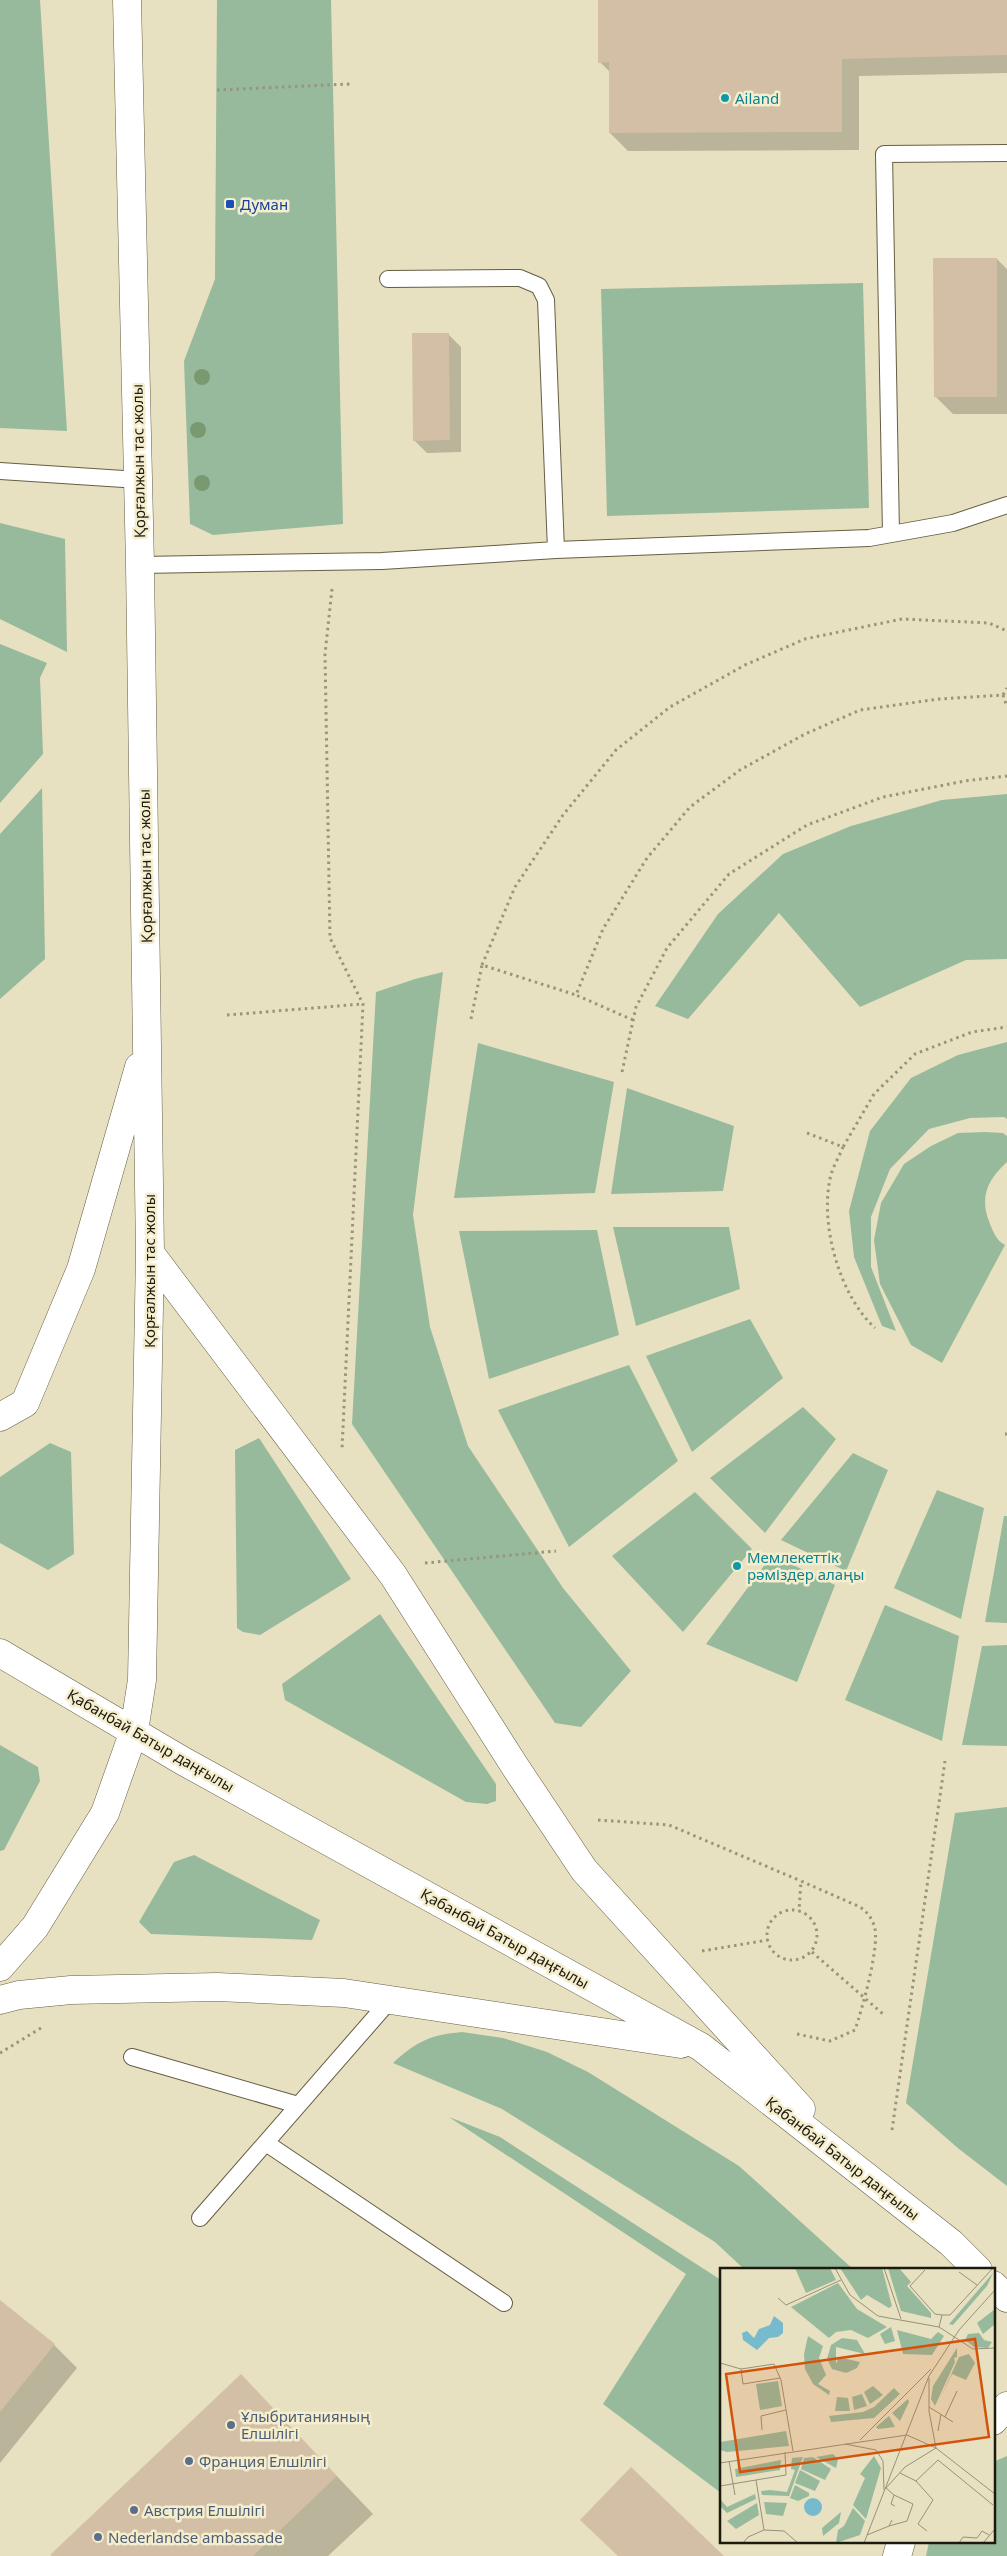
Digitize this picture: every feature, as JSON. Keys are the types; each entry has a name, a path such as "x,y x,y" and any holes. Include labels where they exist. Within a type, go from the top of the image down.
{"main road":[{"name":"Қорғалжын тас жолы","path":"0,1968 35,1927 105,1813 134,1731 142,1680 145,1636 150,1253 139,480 127,0"},
{"path":"0,1417 25,1402 81,1268 147,1039"},
{"path":"150,1253 393,1575 516,1768 584,1870 852,2166"},
{"name":"Қабанбай Батыр даңғылы","path":"0,1653 183,1761 701,2046 951,2243 976,2268"},
{"path":"0,2000 19,1995 71,1990 217,1987 344,1993 701,2046"},
{"path":"994,2286 1007,2298"},
{"path":"994,2420 1007,2406"}],"lane":[{"path":"891,534 884,154 1007,153"},
{"path":"388,279 520,278 539,286 546,300 556,550"},
{"path":"0,471 139,480"},
{"path":"140,565 334,562 556,550 733,545 869,538 953,523 1007,505"},
{"path":"200,2218 390,1999"},
{"path":"132,2057 298,2105"},
{"path":"266,2143 504,2303"}],"path":[{"path":"217,90 350,84"},
{"path":"334,562 325,654 330,938 364,1004 342,1449"},
{"path":"471,1019 482,965 515,887 563,815 616,750 670,707 745,665 805,639 902,619 989,623 1007,631"},
{"path":"1007,688 1003,695 1007,707"},
{"path":"576,995 602,929 647,858 690,807 740,770 805,734 860,710 938,699 1003,695"},
{"path":"622,1072 636,1007 667,948 729,874 807,825 883,797 965,781 1007,776"},
{"path":"482,965 576,995 633,1020"},
{"path":"227,1015 364,1004"},
{"path":"875,1328 862,1316 840,1275 828,1226 830,1179 843,1147 874,1094 914,1054 972,1032 1007,1027"},
{"path":"807,1133 843,1147"},
{"path":"423,1563 556,1551"},
{"path":"892,2130 946,1761"},
{"path":"598,1820 669,1825 860,1906 868,1913 875,1927 875,1942 865,1998 855,2030 830,2041 797,2034"},
{"path":"799,1911 801,1881"},
{"path":"787,1910 799,1911 810,1917 817,1930 816,1945 812,1952 804,1957 788,1960 773,1952 768,1940 768,1927 773,1920 787,1910"},
{"path":"702,1951 768,1940"},
{"path":"812,1952 883,2014"}],"green space":[{"path":"0,0 40,0 67,431 0,428"},
{"path":"217,0 331,0 343,524 213,535 190,524 184,361 215,279"},
{"path":"863,283 869,508 607,516 601,289"},
{"path":"0,523 65,539 67,652 0,619"},
{"path":"0,644 47,663 40,678 43,754 0,803"},
{"path":"42,788 45,959 0,999 0,834"},
{"path":"1007,794 1007,959 966,960 860,1007 779,913 688,1019 655,1006 718,914 783,854 851,826 942,800"},
{"path":"443,972 413,1215 430,1327 468,1446 563,1588 631,1671 581,1727 555,1723 352,1424 376,992"},
{"path":"1007,1042 1007,1119 1004,1117 970,1118 929,1129 890,1169 871,1217 871,1267 896,1331 882,1326 854,1257 849,1211 870,1131 911,1078 958,1055"},
{"path":"478,1043 614,1082 595,1193 454,1198"},
{"path":"627,1088 734,1126 723,1191 611,1194"},
{"path":"958,1133 1003,1133 1007,1136 1007,1162 994,1176 985,1198 985,1206 990,1224 997,1239 1005,1245 942,1363 911,1345 880,1284 874,1240 881,1203 904,1164 931,1146"},
{"path":"613,1227 729,1227 740,1289 636,1326"},
{"path":"597,1230 619,1335 489,1379 459,1231"},
{"path":"750,1319 783,1378 692,1452 646,1356"},
{"path":"629,1365 678,1461 569,1547 498,1410"},
{"path":"803,1407 836,1439 765,1533 710,1478"},
{"path":"259,1438 351,1579 260,1635 243,1632 237,1628 235,1450"},
{"path":"50,1443 71,1452 74,1554 48,1570 0,1543 0,1477"},
{"path":"853,1453 888,1470 846,1571 781,1540"},
{"path":"937,1490 984,1508 961,1619 894,1588"},
{"path":"695,1492 752,1549 683,1632 612,1556"},
{"path":"1004,1516 1007,1516 1007,1623 985,1622"},
{"path":"772,1555 835,1585 797,1682 706,1644"},
{"path":"885,1605 959,1636 942,1741 845,1700"},
{"path":"380,1614 496,1784 496,1801 487,1804 466,1802 285,1700 282,1684"},
{"path":"1007,1645 1007,1746 962,1745 982,1646"},
{"path":"0,1745 38,1767 40,1781 4,1850 0,1851"},
{"path":"1007,1807 1007,2186 959,2149 906,2103 955,1813"},
{"path":"194,1855 320,1920 312,1940 151,1934 139,1922 174,1862"},
{"path":"462,2032 503,2038 547,2052 588,2072 739,2166 852,2268 743,2268 715,2242 502,2109 393,2063 417,2044 441,2035"},
{"path":"449,2117 500,2137 720,2279 720,2492 603,2404 686,2274"},
{"path":"1007,2456 1007,2556 926,2556 929,2544 994,2544 994,2462"}],"building":[{"name":"Ailand","path":"598,0 1007,0 1007,55 842,59 842,132 609,133 609,62 598,63"},
{"path":"933,258 997,258 997,397 934,397"},
{"path":"412,333 449,333 450,440 413,441"},
{"path":"0,2300 55,2344 0,2412"},
{"path":"241,2374 337,2476 253,2556 50,2555"},
{"path":"631,2467 724,2556 618,2556 580,2520"}],"place":[{"name":"Ailand","path":"725,98"},
{"name":"Думан","path":"230,204"},
{"name":"Мемлекеттік рәміздер алаңы","path":"737,1566"},
{"name":"Ұлыбританияның Елшілігі","path":"231,2425"},
{"name":"Франция Елшілігі","path":"189,2461"},
{"name":"Австрия Елшілігі","path":"134,2510"},
{"name":"Nederlandse ambassade","path":"98,2537"}]}
